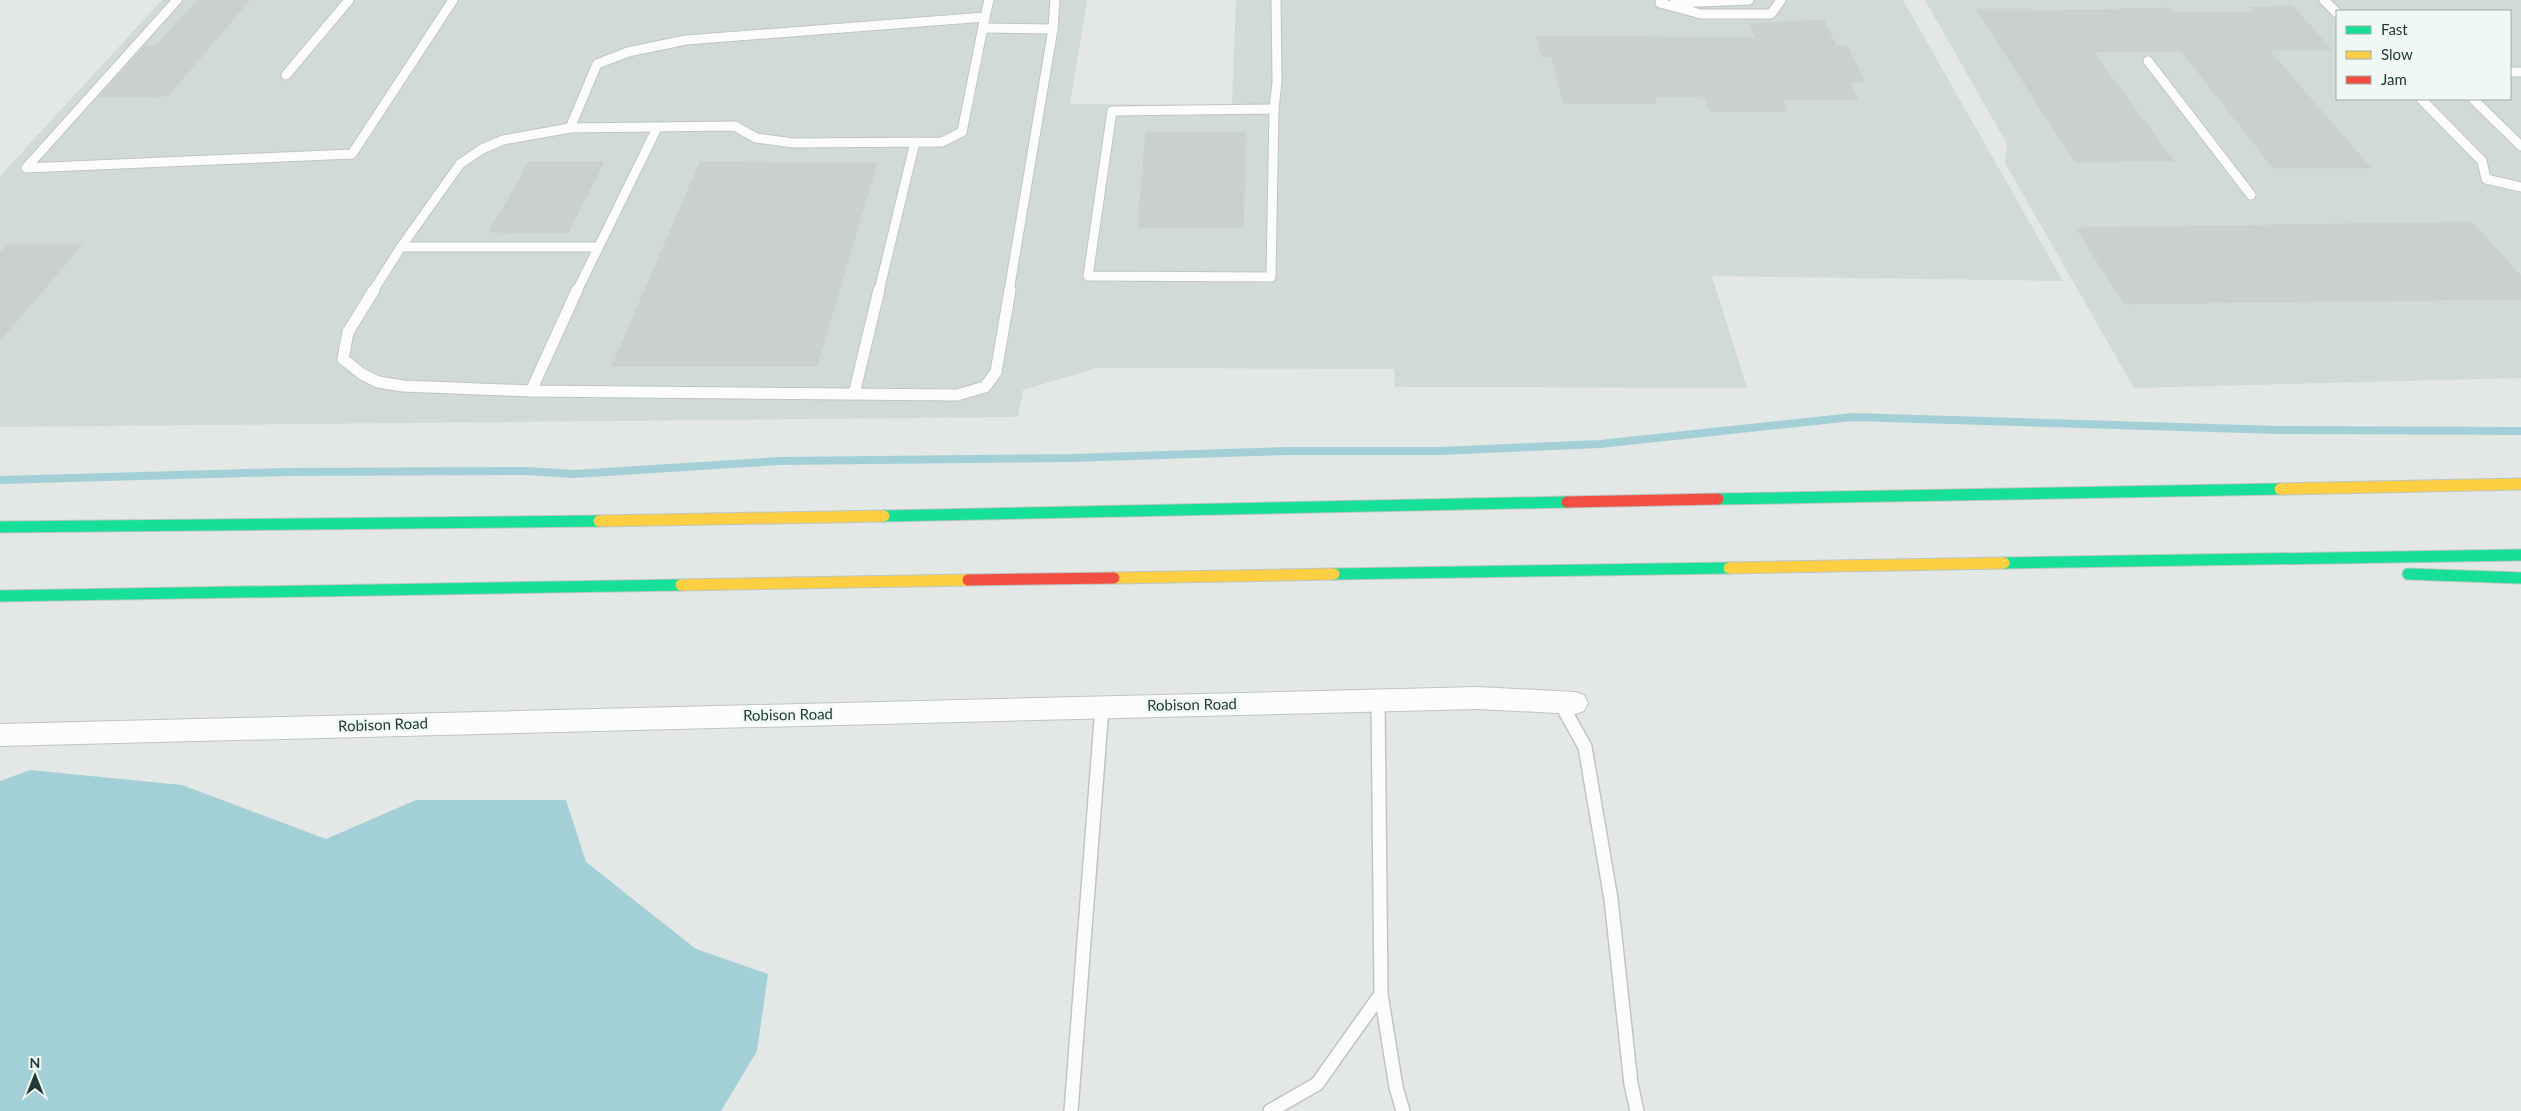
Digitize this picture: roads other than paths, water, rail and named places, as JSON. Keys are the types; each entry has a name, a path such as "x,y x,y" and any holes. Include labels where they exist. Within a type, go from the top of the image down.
{"highway":[{"path":"2244,488 2521,472"},
{"path":"0,527 664,520 2521,484"},
{"path":"0,596 2076,563 2521,554"},
{"path":"2076,563 2304,570"},
{"path":"2392,574 2521,578"}],"street":[{"name":"Robison Road","path":"0,735 1478,698 1568,703"}],"lane":[{"path":"177,0 26,168 352,154 453,0"},
{"path":"286,75 349,0"},
{"path":"989,0 962,132 942,142 793,143 756,138 735,126 570,128 503,140 482,149 460,164 401,247 348,332 344,359 362,374 378,382 403,386 531,390 957,395 985,387 996,372 1053,28 1055,0"},
{"path":"1274,109 1112,111 1088,276 1271,277 1274,109 1277,82 1276,0"},
{"path":"1749,0 1660,3 1701,14 1771,14 1781,0"},
{"path":"2324,0 2336,12"},
{"path":"570,128 597,64 628,52 686,40 986,18"},
{"path":"983,28 1053,28"},
{"path":"2148,61 2251,195"},
{"path":"2422,100 2482,161 2486,179 2521,187"},
{"path":"2474,100 2521,146"},
{"path":"531,390 597,247 657,128"},
{"path":"854,394 915,142"},
{"path":"401,247 597,247"},
{"path":"1378,701 1381,994 1396,1087 1403,1111"},
{"path":"1568,703 1585,748 1611,899 1631,1084 1637,1111"},
{"path":"1071,1111 1102,707"},
{"path":"1270,1111 1317,1084 1381,994"},
{"path":"1073,1095 1079,1111"}],"water":[{"path":"30,770 182,785 326,839 416,800 566,800 586,862 696,949 768,974 757,1051 721,1111 0,1111 0,781"}],"waterway":[{"path":"0,480 287,472 526,471 575,474 779,461 1072,458 1287,451 1441,451 1600,444 1853,417 2278,430 2521,431"}]}
